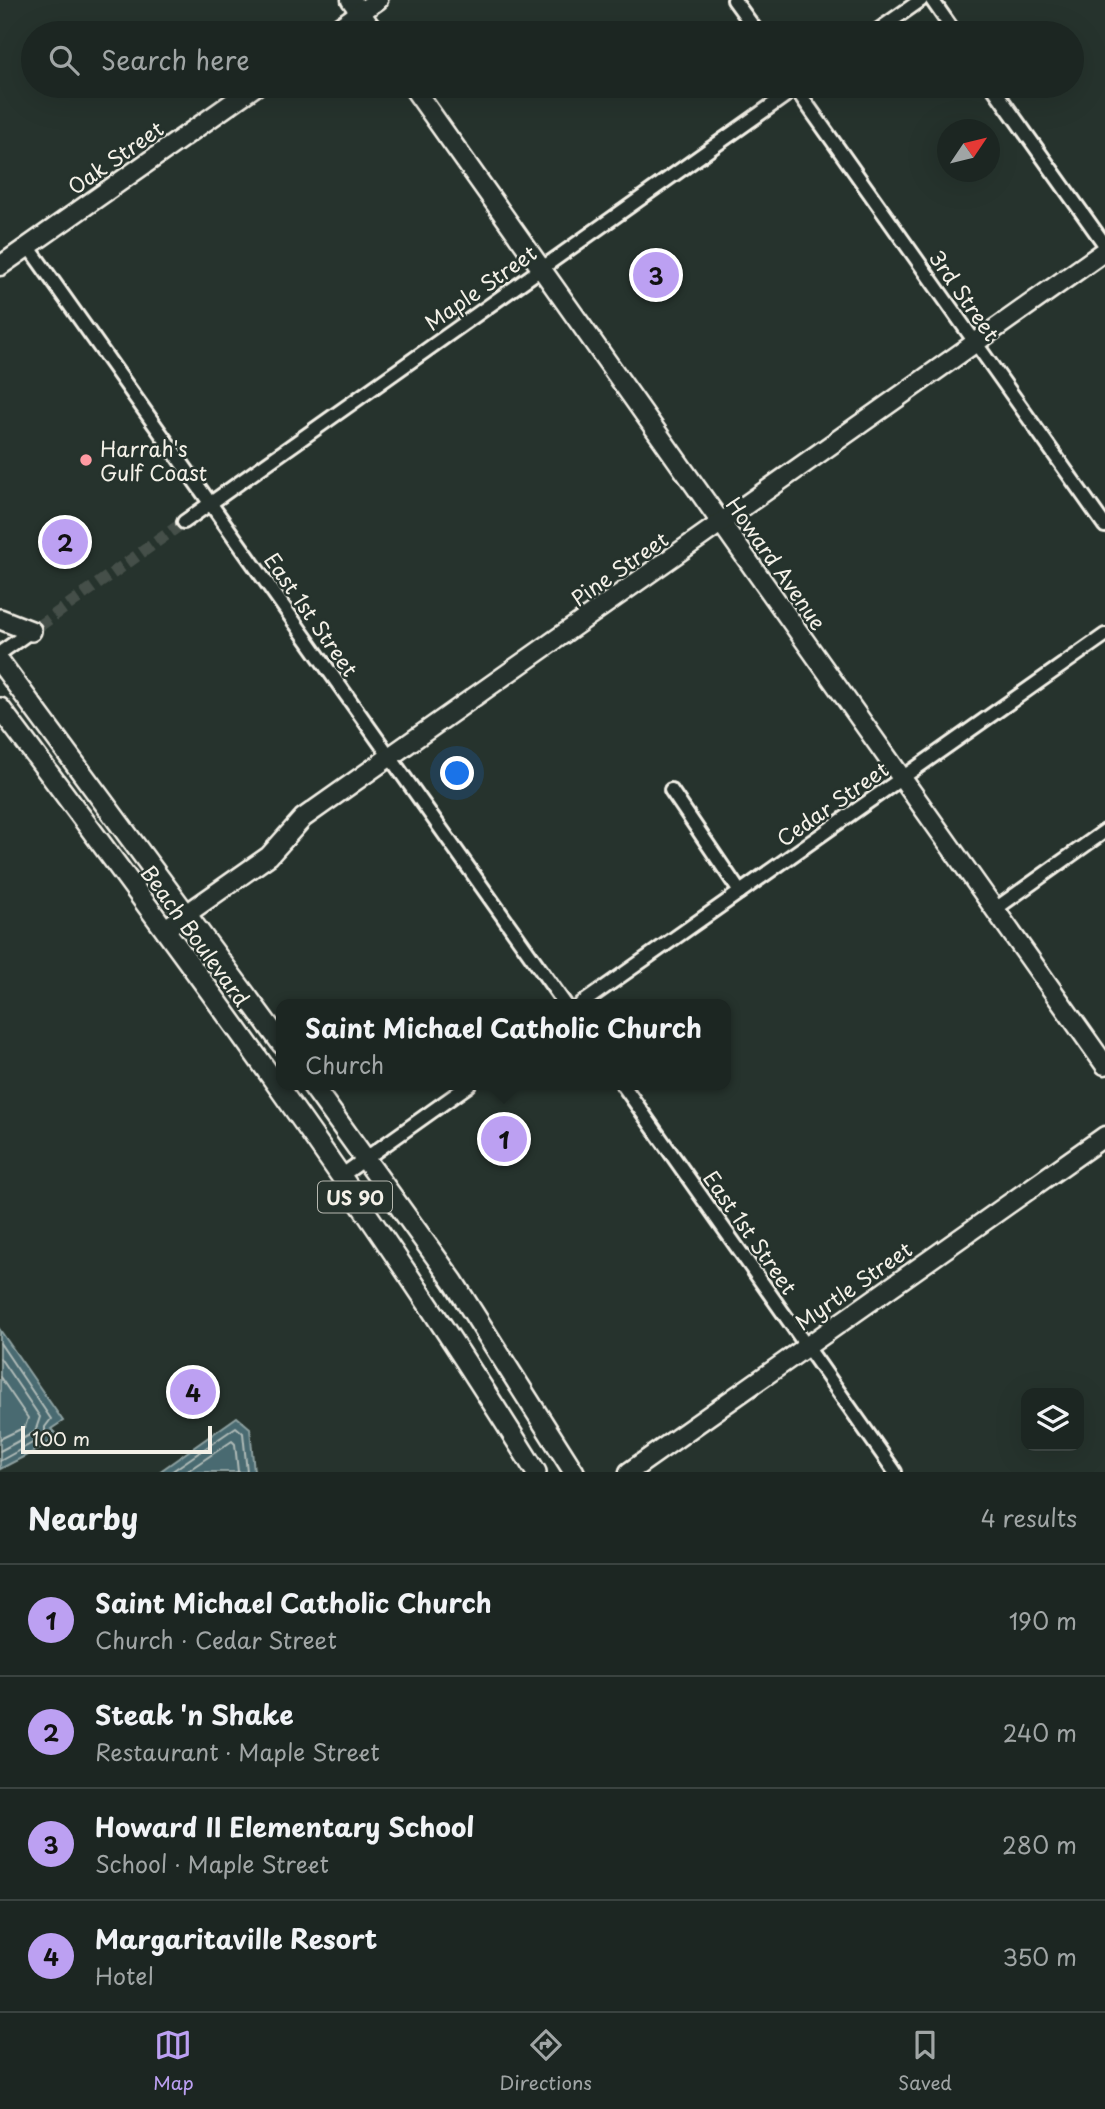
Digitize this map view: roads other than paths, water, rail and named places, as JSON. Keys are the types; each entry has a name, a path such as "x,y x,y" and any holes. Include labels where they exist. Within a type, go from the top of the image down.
{"main road":[{"path":"342,21 355,6 378,0"},
{"path":"355,6 366,21"},
{"name":"Oak Street","path":"0,266 239,98"},
{"name":"Howard Avenue","path":"420,98 1105,1065"},
{"name":"Pine Street","path":"164,929 269,856 303,818 1105,251"},
{"path":"0,619 35,629"},
{"name":"Beach Boulevard","path":"0,662 276,1036"},
{"name":"Beach Boulevard","path":"0,708 276,1085"},
{"name":"Beach Boulevard","path":"279,1090 429,1303 536,1472"},
{"name":"US 90","path":"316,1090 460,1291 573,1472"},
{"name":"Myrtle Street","path":"629,1472 1105,1136"}],"street":[{"path":"734,0 749,21"},
{"path":"891,21 921,0"},
{"path":"932,0 947,21"},
{"name":"Maple Street","path":"184,522 779,98"},
{"name":"3rd Street","path":"804,98 1105,526"},
{"path":"1001,98 1105,245"},
{"name":"East 1st Street","path":"28,246 561,999"},
{"path":"0,653 35,629"},
{"name":"Cedar Street","path":"588,999 1105,635"},
{"path":"671,790 740,892"},
{"path":"993,910 1105,831"},
{"path":"341,1176 462,1090"},
{"name":"East 1st Street","path":"627,1090 895,1472"}],"water":[{"path":"0,1330 63,1421 51,1429 58,1436 0,1469"},
{"path":"237,1417 250,1428 254,1472 159,1472"}],"tunnel":[{"path":"39,626 184,522"}],"place":[{"name":"Howard II Elementary School","path":"656,275"},
{"name":"Harrah's Gulf Coast","path":"86,460"},
{"name":"Steak 'n Shake","path":"65,542"},
{"name":"Saint Michael Catholic Church","path":"504,1139"},
{"name":"Margaritaville Resort","path":"193,1392"}]}
